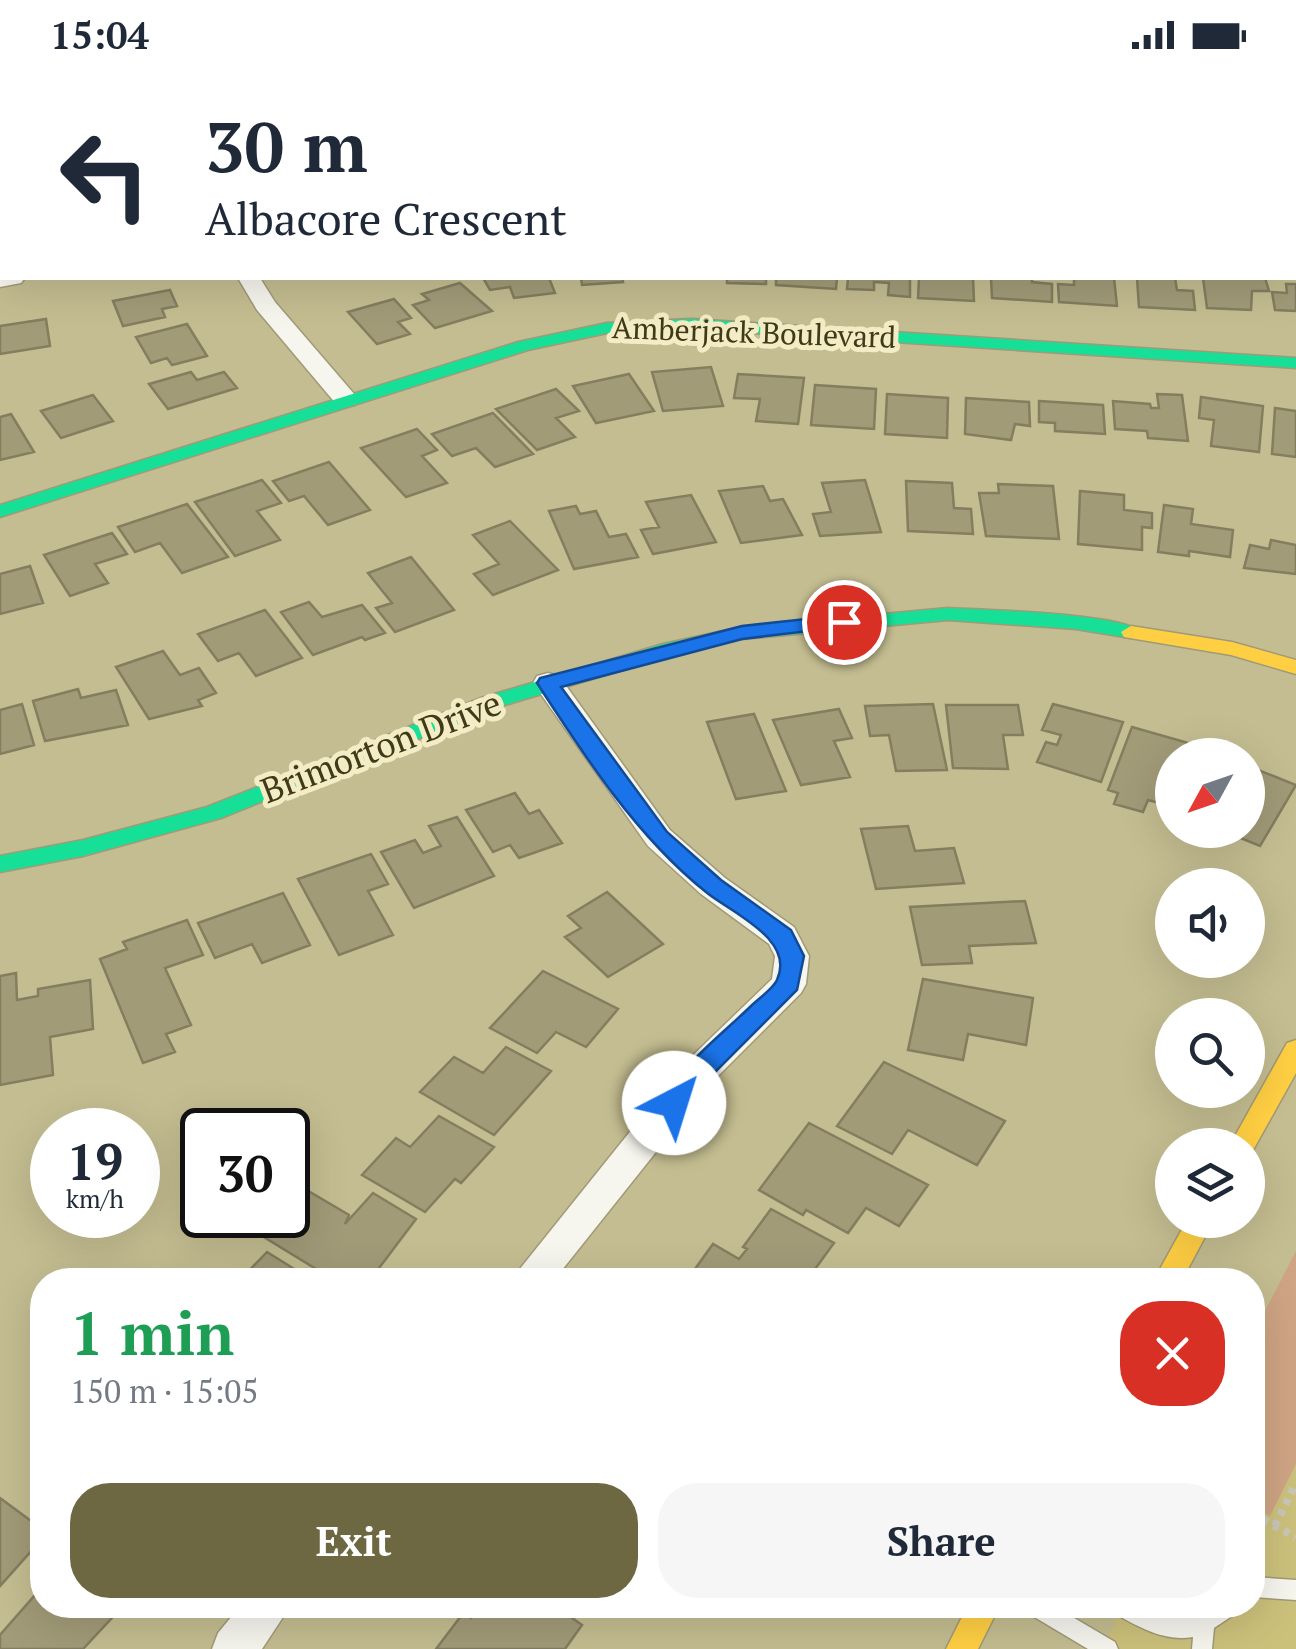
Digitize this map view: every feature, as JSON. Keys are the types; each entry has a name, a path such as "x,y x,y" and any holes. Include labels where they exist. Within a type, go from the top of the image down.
{"street":[{"path":"250,280 265,305 346,400"},
{"name":"Amberjack Boulevard","path":"0,511 541,341 624,324 1296,363"},
{"name":"Brimorton Drive","path":"0,864 83,848 213,813 488,703 548,683 742,633 948,614 1076,623 1232,648 1296,667"},
{"path":"542,1268 698,1073 789,984 792,956 782,936 713,886 659,838 548,683"},
{"path":"1252,1128 1296,1050"},
{"path":"1175,1268 1191,1238"},
{"path":"234,1649 259,1618"},
{"path":"960,1649 978,1618"}],"lane":[{"path":"1265,1588 1296,1590"},
{"path":"1055,1618 1108,1649"},
{"path":"1143,1618 1159,1627 1183,1631 1210,1618"},
{"path":"1202,1649 1204,1622"}],"path":[{"path":"1276,1526 1296,1483"},
{"path":"1265,1520 1296,1537"}],"shaded area":[{"path":"1296,1251 1296,1464 1270,1516 1265,1513 1265,1311"},
{"path":"1296,1273 1296,1649 1102,1649 1118,1618 1265,1618 1265,1334"}],"building":[{"path":"484,280 550,280 555,293 514,298 510,287 490,290"},
{"path":"581,280 623,282 582,285"},
{"path":"727,280 766,280 766,284"},
{"path":"776,280 837,280 836,289 776,285"},
{"path":"848,280 910,280 910,297 888,295 889,283 874,282 874,290 847,289"},
{"path":"919,280 973,280 974,301 918,298"},
{"path":"991,280 1052,284 1052,302 992,298"},
{"path":"1074,280 1114,280 1117,306 1059,302 1058,284 1074,285"},
{"path":"1137,280 1175,280 1177,290 1193,291 1195,310 1139,307"},
{"path":"1203,280 1266,280 1269,291 1252,291 1251,310 1207,308"},
{"path":"460,283 492,311 435,328 413,305 429,300 422,294"},
{"path":"1286,284 1296,284 1296,311 1275,310 1272,292 1287,293"},
{"path":"170,290 177,306 162,309 165,317 123,326 113,301"},
{"path":"394,299 411,318 398,322 410,334 377,344 348,312"},
{"path":"46,319 50,346 0,354 0,326"},
{"path":"187,324 207,356 172,365 167,358 151,363 136,337"},
{"path":"711,367 723,406 663,411 652,372"},
{"path":"191,372 197,380 224,372 237,388 168,409 149,384"},
{"path":"629,374 654,411 596,423 573,386"},
{"path":"738,374 804,378 798,424 756,421 760,399 734,398"},
{"path":"815,385 876,389 874,429 811,425"},
{"path":"556,389 579,411 556,418 575,437 537,450 496,409"},
{"path":"887,394 948,398 947,438 885,434"},
{"path":"1157,394 1182,395 1188,441 1148,438 1147,431 1115,429 1113,401 1159,408"},
{"path":"93,395 113,421 61,438 41,411"},
{"path":"1201,397 1263,406 1259,452 1211,446 1214,420 1199,418"},
{"path":"966,398 1029,402 1030,426 1015,424 1011,440 965,434"},
{"path":"1039,401 1103,405 1105,434 1055,431 1055,423 1039,422"},
{"path":"1275,408 1296,411 1296,457 1272,454"},
{"path":"493,413 533,454 495,467 476,448 452,456 432,434"},
{"path":"11,414 34,452 0,460 0,417"},
{"path":"417,429 437,450 422,456 447,483 406,497 361,448"},
{"path":"329,462 370,510 328,525 304,496 289,501 273,481"},
{"path":"262,480 281,503 257,511 280,540 235,556 195,502"},
{"path":"865,480 881,532 820,536 813,514 831,512 822,483"},
{"path":"906,481 952,483 954,508 971,509 973,534 908,531"},
{"path":"998,484 1053,486 1059,539 986,536 979,493 999,493"},
{"path":"763,486 770,501 783,499 802,535 741,543 719,491"},
{"path":"1080,491 1124,495 1124,510 1152,513 1152,528 1142,527 1142,550 1078,544"},
{"path":"691,495 716,542 653,554 641,530 659,527 646,502"},
{"path":"187,504 228,557 182,573 160,543 135,552 118,527"},
{"path":"1164,505 1193,509 1191,524 1233,530 1230,557 1189,551 1189,556 1158,552"},
{"path":"576,506 580,514 596,511 609,537 626,534 638,557 574,569 549,511"},
{"path":"510,521 558,570 493,595 474,574 499,564 473,535"},
{"path":"112,533 127,554 95,564 108,583 70,596 44,555"},
{"path":"1271,540 1296,545 1296,574 1244,568 1250,545 1269,549"},
{"path":"411,557 454,610 395,632 376,608 392,603 368,573"},
{"path":"30,566 43,603 0,614 0,574"},
{"path":"309,602 322,617 362,605 385,633 313,655 281,612"},
{"path":"265,610 302,658 256,676 239,653 218,661 198,634"},
{"path":"163,651 180,675 199,668 216,693 198,700 202,706 149,719 116,667"},
{"path":"78,689 81,698 116,690 128,725 45,741 33,701"},
{"path":"22,704 34,745 0,754 0,710"},
{"path":"933,704 947,770 896,771 889,735 870,736 865,706"},
{"path":"1053,704 1123,722 1101,782 1037,762 1046,742 1057,745 1061,735 1042,730"},
{"path":"946,705 1018,705 1023,735 1003,735 1008,769 953,768"},
{"path":"839,709 852,738 834,741 850,777 801,785 773,720"},
{"path":"754,714 786,791 736,799 707,722"},
{"path":"1132,727 1171,738 1155,738 1155,802 1148,800 1143,812 1114,804 1118,793 1108,790"},
{"path":"1265,773 1296,785 1265,838"},
{"path":"515,793 529,814 539,810 562,843 519,858 510,845 493,852 466,810"},
{"path":"457,817 494,876 414,908 381,852 415,840 423,853 441,846 429,826"},
{"path":"908,826 915,851 954,848 964,883 876,889 861,829"},
{"path":"371,854 388,884 368,891 393,935 339,955 298,879"},
{"path":"607,892 663,944 608,977 565,937 581,928 568,916"},
{"path":"283,893 310,945 262,963 252,944 215,958 198,923"},
{"path":"1025,901 1036,943 969,946 972,963 922,965 910,907"},
{"path":"187,920 203,955 165,968 191,1025 166,1034 175,1052 143,1063 100,959 127,949 123,942"},
{"path":"543,971 618,1009 586,1047 556,1032 537,1053 490,1028"},
{"path":"16,973 17,1000 38,996 38,989 90,980 93,1029 50,1037 53,1075 0,1085 0,976"},
{"path":"923,979 1033,998 1026,1045 968,1034 963,1060 908,1050"},
{"path":"506,1047 551,1071 494,1135 420,1092 454,1057 483,1073"},
{"path":"884,1062 1005,1121 977,1165 908,1130 892,1154 837,1126"},
{"path":"439,1116 494,1147 461,1183 455,1179 425,1212 362,1175 396,1138 410,1147"},
{"path":"809,1123 928,1185 899,1226 866,1208 848,1233 806,1210 803,1215 759,1190"},
{"path":"310,1192 349,1215 345,1224 373,1193 416,1219 379,1268 314,1268 265,1238 310,1238"},
{"path":"771,1209 834,1243 816,1268 696,1268 713,1244 739,1259 747,1249 743,1247"},
{"path":"267,1252 293,1268 252,1268"},
{"path":"0,1498 30,1520 30,1552 0,1586"},
{"path":"30,1601 30,1618 112,1618 83,1649 0,1649 0,1635"},
{"path":"459,1618 572,1618 582,1625 565,1649 436,1649"}],"traffic: fast":[{"path":"0,511 524,346 607,328 692,324 1296,363"},
{"path":"0,864 83,848 213,813 488,703 663,651 742,633 948,614 1076,623 1131,632"}],"traffic: slow":[{"path":"1131,632 1232,649 1296,667"},
{"path":"1252,1128 1296,1050"},
{"path":"1175,1268 1191,1238"},
{"path":"961,1649 978,1618"}],"route":[{"path":"674,1103 698,1073 789,984 792,956 782,936 713,886 659,838 548,683 663,650 742,633 844,622"}]}
